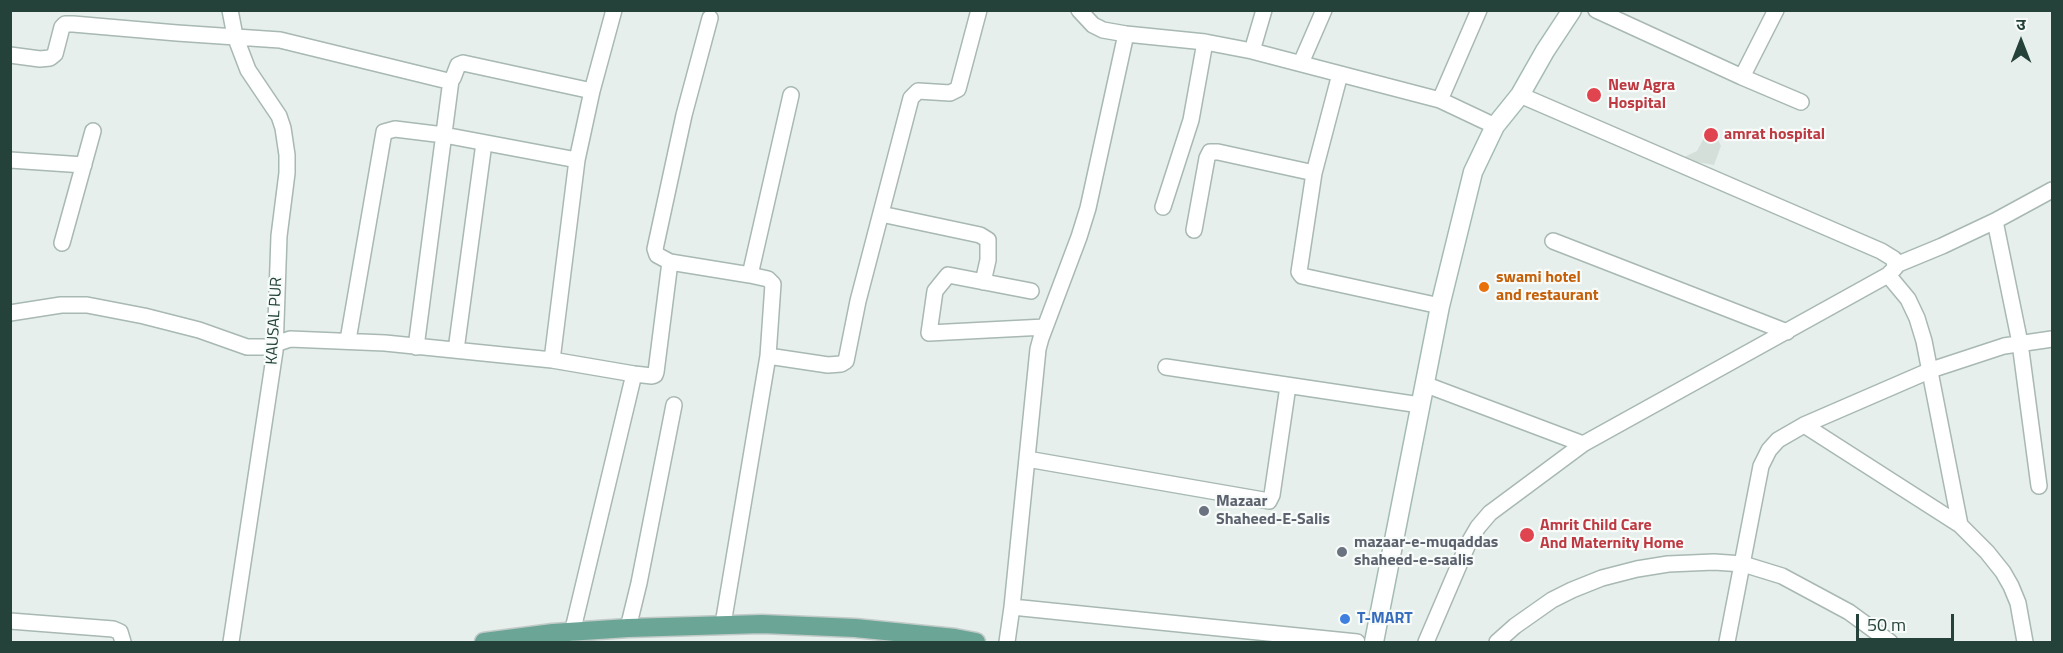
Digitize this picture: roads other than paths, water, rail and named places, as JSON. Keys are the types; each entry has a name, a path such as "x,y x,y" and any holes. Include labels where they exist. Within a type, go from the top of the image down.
{"main road":[{"path":"484,642 553,633 628,628 762,624 855,628 976,642"}],"street":[{"name":"KAUSAL PUR","path":"230,10 248,70 279,116 285,140 287,173 279,236 275,342 231,642"},
{"path":"552,360 577,160 592,91 614,10"},
{"path":"768,356 828,365 841,364 846,361 858,301 913,94 924,90 950,93 958,89 979,10"},
{"path":"1251,51 1264,10"},
{"path":"1301,63 1324,10"},
{"path":"1440,100 1479,10"},
{"path":"1374,642 1440,306 1473,172 1495,126 1520,95 1572,10"},
{"path":"1596,10 1801,102"},
{"path":"1742,77 1776,10"},
{"path":"1085,13 1093,25 1103,30 1205,42 1301,63 1440,100 1495,126"},
{"path":"710,18 684,115 655,249 657,255 670,262 750,275 768,279 773,284 768,356 723,624"},
{"path":"10,55 50,58 54,54 62,27 68,24 287,41 444,81 451,80"},
{"path":"1007,642 1036,363 1045,327 1088,208 1126,34"},
{"path":"1163,207 1191,120 1205,42"},
{"path":"416,346 451,80 458,65 463,63 592,91"},
{"path":"1340,74 1314,173 1298,270 1300,275 1440,306"},
{"path":"750,275 790,95"},
{"path":"1520,95 1892,257 1892,270 1917,318 1931,370 1960,525"},
{"path":"348,340 382,135 386,131 395,129 444,135 577,160"},
{"path":"62,243 93,131"},
{"path":"456,350 484,143"},
{"path":"1194,230 1207,158 1210,153 1218,152 1314,173"},
{"path":"10,160 84,165"},
{"path":"1426,642 1478,526 1490,513 1583,444 1786,332 1892,270 1995,221 2052,190"},
{"path":"881,214 980,235 988,240 988,260 983,282"},
{"path":"1995,221 2020,343 2039,486"},
{"path":"1553,241 1786,332"},
{"path":"10,313 61,305 87,305 155,318 247,347 261,348 290,339 348,340 552,360 652,376 656,374 670,262"},
{"path":"1030,291 948,275 934,291 929,333 1045,327"},
{"path":"1727,642 1761,466 1769,450 1778,440 1804,425 1931,370 1988,351 2020,343 2052,339"},
{"path":"1166,366 1420,405"},
{"path":"572,633 634,374"},
{"path":"1424,384 1583,444"},
{"path":"1027,459 1269,501 1272,495 1288,386"},
{"path":"628,628 674,405"},
{"path":"1804,425 1960,525 2004,572 2018,603 2025,642"},
{"path":"1497,642 1552,600 1602,578 1668,564 1714,562 1743,564 1782,576 1849,612 1890,642"},
{"path":"1012,607 1357,642"},
{"path":"10,621 113,628 120,632 123,642"}],"place":[{"name":"New Agra Hospital","path":"1594,95"},
{"name":"amrat hospital","path":"1711,135"},
{"name":"swami hotel and restaurant","path":"1484,287"},
{"name":"Mazaar Shaheed-E-Salis","path":"1204,511"},
{"name":"Amrit Child Care And Maternity Home","path":"1527,535"},
{"name":"mazaar-e-muqaddas shaheed-e-saalis","path":"1342,552"},
{"name":"T-MART","path":"1345,619"}]}
